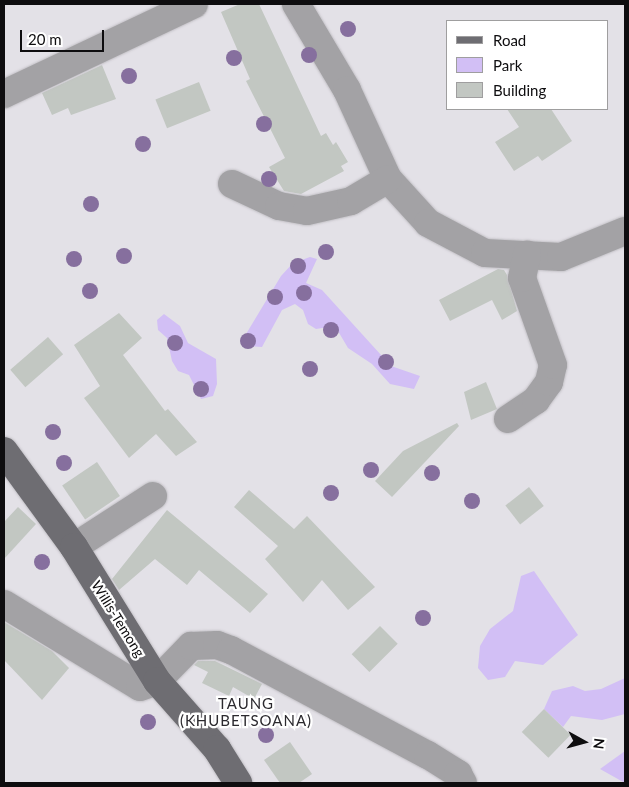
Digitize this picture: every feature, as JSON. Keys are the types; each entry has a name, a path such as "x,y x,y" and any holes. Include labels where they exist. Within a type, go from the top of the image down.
{"main road":[{"name":"Willis-Temong","path":"4,451 74,547 156,681 217,749 238,783"}],"street":[{"path":"4,94 194,4"},
{"path":"296,4 347,90 388,179 428,223 485,253 561,257 625,231"},
{"path":"232,184 279,206 307,211 351,201 388,179"},
{"path":"508,419 536,400 549,382 553,365 522,278 528,255"},
{"path":"74,547 153,496"},
{"path":"4,604 140,687 156,681 192,646 231,650 428,755 458,774 463,783"}],"green space":[{"path":"310,257 317,259 306,283 322,290 391,366 420,376 414,389 390,384 372,364 348,348 335,326 316,329 308,324 303,310 295,304 282,310 262,347 249,346 243,339 281,276 293,263"},
{"path":"164,314 180,326 188,343 216,359 217,384 213,396 201,399 189,375 178,371 172,361 167,338 158,330 157,320"},
{"path":"534,571 578,635 543,665 515,661 505,677 488,680 478,668 480,646 490,629 513,611 521,576"},
{"path":"625,678 625,714 602,720 571,716 563,727 544,709 552,691 573,686 585,691 601,689"},
{"path":"625,751 625,783 600,769"}],"building":[{"path":"240,4 259,4 321,136 326,133 333,145 336,142 348,162 341,166 344,171 301,194 284,191 269,167 285,158 246,81 250,79 221,12"},
{"path":"102,65 116,99 71,115 68,108 52,115 42,93"},
{"path":"199,82 211,111 167,128 155,100"},
{"path":"508,110 552,110 572,141 542,161 538,156 514,171 495,142 519,127"},
{"path":"498,269 504,270 507,275 517,311 502,320 492,300 450,321 439,300"},
{"path":"119,313 142,338 123,355 165,411 168,409 197,442 176,456 156,434 129,458 84,398 100,386 74,345"},
{"path":"48,337 63,354 25,387 10,370"},
{"path":"486,382 497,409 471,420 464,392"},
{"path":"457,423 459,426 392,497 375,481 403,451"},
{"path":"97,462 120,496 85,519 62,485"},
{"path":"529,487 544,506 520,524 505,505"},
{"path":"249,490 294,529 307,516 375,587 348,610 322,580 303,602 265,559 278,546 234,507"},
{"path":"18,507 36,524 4,559 4,522"},
{"path":"167,510 268,594 250,613 199,570 187,585 155,559 119,590 112,579"},
{"path":"4,622 52,651 69,668 42,700 4,660"},
{"path":"380,626 398,644 369,672 352,654"},
{"path":"198,661 215,661 262,684 254,699 233,687 229,696 202,683 208,672 194,665"},
{"path":"544,709 571,735 548,758 522,732"},
{"path":"290,742 312,774 299,783 280,783 264,760"}],"district":[{"name":"TAUNG (KHUBETSOANA)","path":"246,712"}]}
